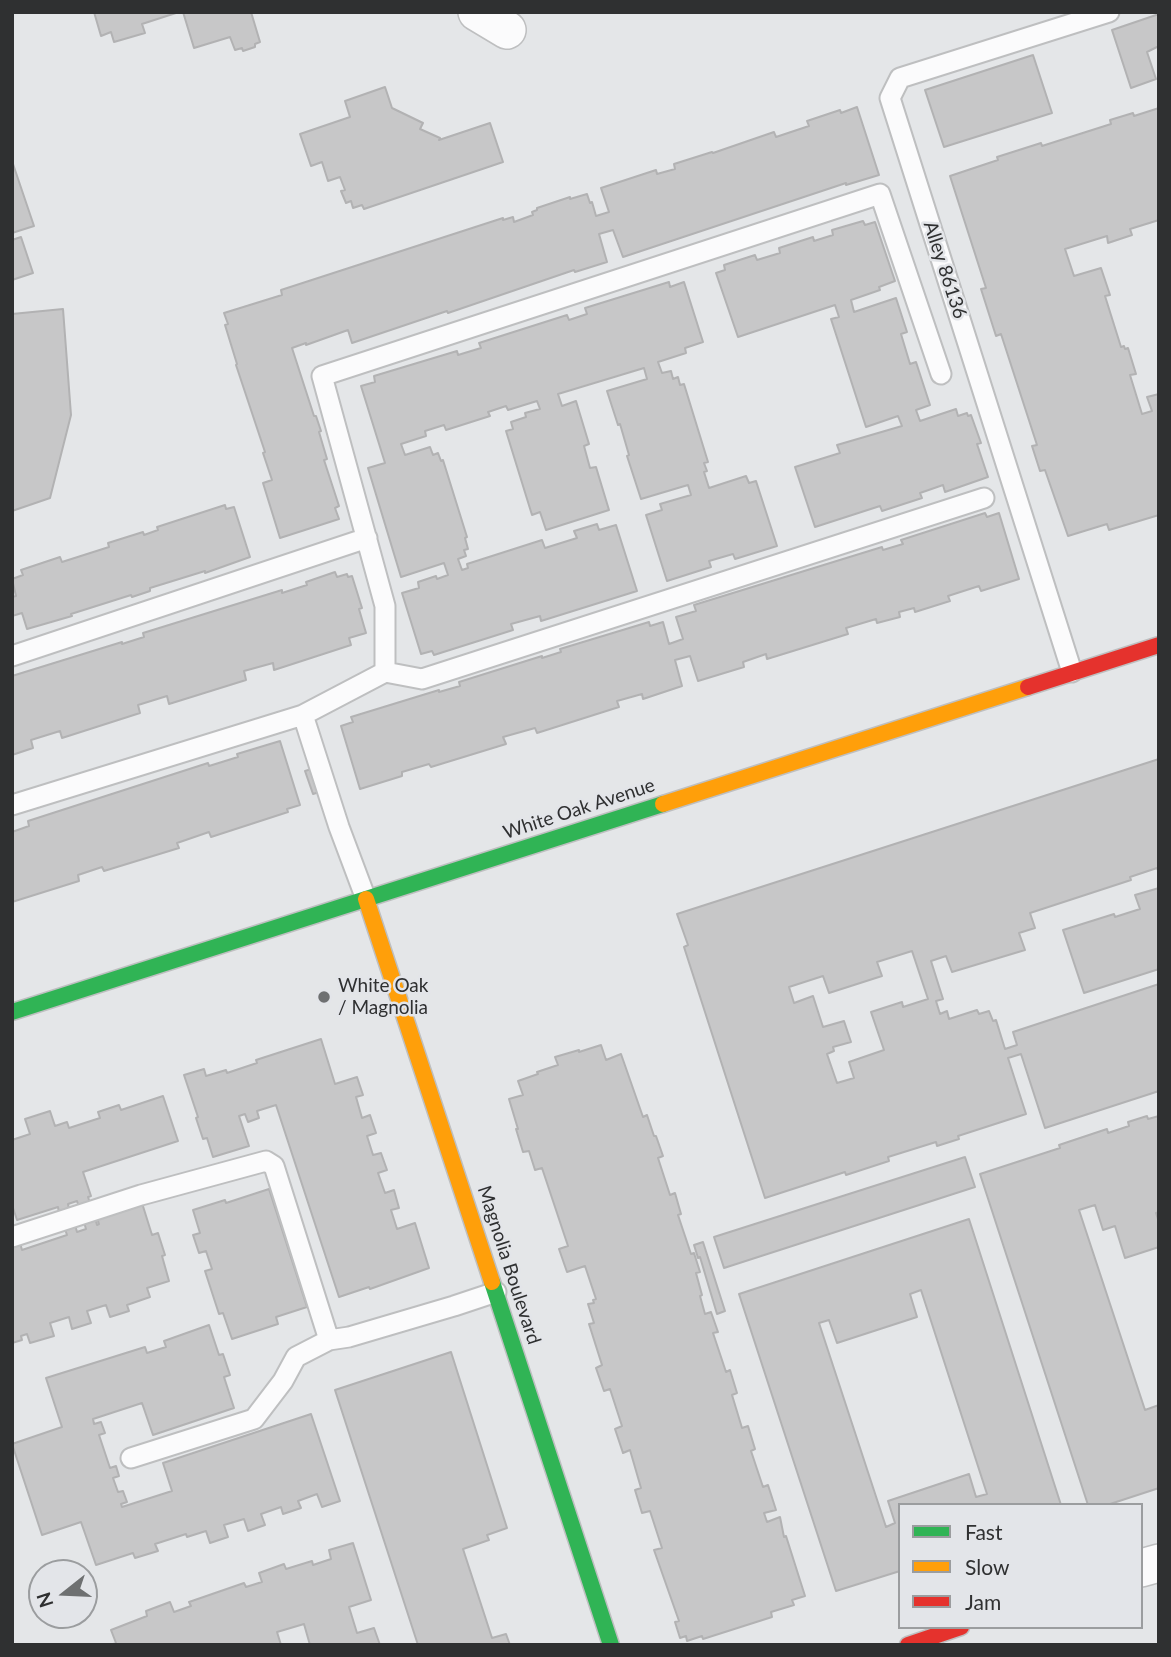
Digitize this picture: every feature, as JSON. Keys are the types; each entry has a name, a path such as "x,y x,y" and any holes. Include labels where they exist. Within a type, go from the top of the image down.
{"main road":[{"name":"White Oak Avenue","path":"12,1012 1159,645"},
{"name":"Magnolia Boulevard","path":"366,899 611,1645"},
{"path":"908,1645 955,1629"}],"lane":[{"name":"Alley 86136","path":"1072,672 890,98 900,78 1109,12"},
{"path":"385,672 385,606 322,376 880,194 941,374"},
{"path":"12,805 303,715 385,672 422,679 984,498"},
{"path":"12,656 367,538"},
{"path":"303,715 339,827 366,899"},
{"path":"12,1237 141,1195 266,1161 274,1166 330,1340"},
{"path":"131,1458 254,1419 283,1381 296,1357 330,1340 349,1337 496,1292"}],"building":[{"path":"94,12 179,12 142,24 145,33 114,42 111,32 101,36"},
{"path":"183,12 251,12 260,42 243,51 242,48 235,50 230,37 194,48"},
{"path":"1159,14 1159,46 1147,52 1156,79 1131,88 1112,30"},
{"path":"1033,55 1052,113 944,147 925,90"},
{"path":"385,87 392,108 423,123 420,129 440,138 439,140 490,123 503,162 364,209 362,205 353,208 351,201 346,203 341,191 345,190 340,177 328,181 322,162 311,166 300,134 350,117 345,101"},
{"path":"857,107 879,175 846,183 623,257 613,230 599,234 607,262 575,272 574,270 352,343 348,330 292,348 321,431 319,432 327,459 324,460 339,506 335,508 339,519 280,538 263,483 272,480 236,365 224,313 282,295 281,290 503,218 513,217 514,222 533,215 532,212 537,208 570,197 587,194 596,216 609,212 601,188 656,170 657,174 675,169 674,164 774,132 776,137 809,126 807,121"},
{"path":"1159,108 1159,220 1130,229 1132,235 1108,243 1107,236 1065,249 1074,276 1101,268 1110,295 1105,296 1121,347 1128,348 1136,374 1130,375 1142,414 1152,411 1147,397 1159,394 1159,515 1109,530 1107,524 1068,536 1045,470 1040,471 1032,446 1037,445 1001,334 996,336 981,289 986,288 950,176 998,160 997,157 1111,124 1110,120"},
{"path":"12,161 34,226 12,233"},
{"path":"863,221 865,225 875,222 895,281 879,287 880,290 851,300 854,312 896,298 907,332 901,334 910,364 916,362 930,405 916,410 920,421 956,409 958,416 967,413 968,416 971,415 981,443 977,444 988,477 945,492 943,485 920,493 922,498 882,511 880,506 815,527 795,467 840,453 837,445 902,426 898,416 866,427 831,319 839,317 835,305 738,337 716,273 725,270 724,265 755,255 757,260 780,253 779,248 813,237 814,241 833,235 832,230"},
{"path":"21,237 33,273 12,280 12,240"},
{"path":"669,282 670,287 684,282 703,342 685,348 686,353 658,362 662,373 671,371 673,379 678,377 680,385 684,384 708,462 704,463 707,471 704,472 709,488 746,476 749,483 756,481 777,546 735,559 733,554 709,561 711,567 667,581 646,515 662,510 660,504 691,495 688,485 641,499 620,424 618,425 607,391 647,379 644,368 558,394 562,406 576,401 589,444 584,446 590,468 596,467 609,510 546,530 540,512 532,515 506,431 513,429 511,422 526,417 525,413 540,409 537,401 508,410 506,406 488,412 490,416 446,430 444,425 425,431 426,436 401,444 405,455 430,447 433,455 438,453 441,461 443,460 467,537 468,549 464,550 466,556 458,559 462,570 468,568 467,564 542,540 545,548 577,538 574,531 597,524 599,530 616,525 637,591 541,621 540,616 511,624 513,630 434,655 432,651 421,654 402,593 419,588 418,582 448,575 444,563 401,577 368,468 385,463 361,386 375,382 374,376 457,351 458,355 481,348 479,343 567,315 569,320 587,314 585,308"},
{"path":"63,309 71,415 50,498 12,511 12,314"},
{"path":"225,505 226,509 234,507 250,557 27,629 22,613 12,616 12,597 16,596 12,579 23,575 21,570 60,557 62,562 109,547 108,543 143,532 144,535 158,530 157,527"},
{"path":"985,513 987,517 999,513 1019,579 981,591 979,586 948,596 950,601 915,612 914,608 899,612 900,617 877,623 876,619 846,628 848,634 767,659 766,654 743,662 744,667 698,681 690,656 675,660 682,686 643,699 642,694 617,701 619,707 537,733 535,728 503,737 506,744 431,767 429,764 402,772 402,776 360,789 341,726 353,722 351,717 460,686 459,682 561,652 560,649 649,622 650,626 663,622 669,644 683,639 676,617 696,611 694,605 882,547 883,550 903,544 901,540"},
{"path":"335,572 337,577 347,574 348,577 352,576 362,608 359,609 366,633 349,638 351,645 274,670 273,663 244,671 246,680 169,704 167,696 138,705 140,713 62,738 60,731 31,740 33,748 12,755 12,676 144,637 143,633 282,590 282,593 307,585 306,582"},
{"path":"280,741 300,805 287,809 288,812 211,837 209,832 177,843 179,848 104,871 102,867 78,875 79,881 12,902 12,832 29,826 28,821 208,763 209,766 238,757 237,754"},
{"path":"1159,759 1159,873 1157,868 1130,877 1131,880 1030,913 1035,928 1019,933 1025,950 952,972 946,956 931,961 943,999 936,1001 940,1014 947,1011 949,1019 977,1010 979,1014 989,1011 993,1021 996,1020 1005,1049 1017,1045 1013,1032 1159,984 1159,1091 1045,1128 1021,1054 1008,1058 1026,1114 958,1136 959,1139 937,1146 936,1142 888,1157 889,1161 765,1198 684,947 688,945 677,914","holes":["912,951 928,999 903,1007 902,1002 871,1012 884,1050 849,1062 854,1078 837,1083 827,1054 834,1051 833,1047 851,1042 844,1021 823,1027 813,996 794,1003 789,987 823,976 829,993 882,976 877,962"]},
{"path":"318,767 326,790 313,794 305,771"},
{"path":"1159,888 1159,969 1084,993 1063,930 1140,909 1135,895"},
{"path":"321,1039 335,1084 357,1077 363,1095 356,1097 362,1118 370,1115 376,1133 367,1136 373,1155 381,1153 387,1170 378,1173 385,1193 394,1190 399,1208 391,1210 397,1229 415,1223 429,1268 339,1297 276,1105 257,1111 259,1118 248,1122 245,1114 239,1116 249,1146 213,1157 207,1138 203,1139 184,1075 204,1069 206,1076 226,1070 227,1073 257,1063 256,1060"},
{"path":"601,1045 606,1060 621,1054 643,1117 647,1115 656,1136 663,1156 658,1158 670,1195 675,1193 681,1214 678,1215 700,1272 696,1273 705,1314 711,1312 718,1332 713,1333 726,1372 730,1370 737,1393 732,1395 742,1428 748,1426 755,1449 751,1451 763,1487 768,1485 776,1510 764,1513 767,1522 780,1517 784,1537 786,1536 805,1596 792,1600 794,1605 771,1612 772,1617 703,1639 702,1636 687,1641 686,1636 680,1638 675,1622 679,1621 654,1550 662,1548 650,1511 642,1513 635,1490 641,1488 630,1450 623,1453 615,1429 622,1426 610,1389 604,1391 596,1368 602,1365 589,1324 594,1323 588,1304 594,1303 593,1300 596,1299 585,1266 567,1272 559,1249 568,1246 542,1168 535,1170 529,1151 523,1152 509,1099 523,1095 518,1081 558,1065 555,1057"},
{"path":"163,1096 178,1141 83,1172 91,1196 88,1197 90,1203 79,1207 77,1201 68,1204 69,1210 59,1213 58,1207 17,1220 12,1205 12,1140 30,1134 25,1119 50,1111 55,1126 67,1122 69,1128 100,1118 98,1112 119,1105 121,1110"},
{"path":"1147,1116 1148,1119 1159,1116 1159,1212 1156,1213 1159,1222 1159,1247 1125,1258 1115,1226 1103,1230 1095,1205 1079,1210 1145,1410 1159,1405 1159,1488 1113,1503 1087,1503 980,1174 1060,1148 1059,1145 1107,1129 1108,1133 1129,1126 1128,1122"},
{"path":"965,1157 975,1187 724,1268 714,1237"},
{"path":"269,1189 307,1307 276,1317 278,1324 232,1339 223,1313 219,1314 205,1271 212,1269 206,1251 199,1253 193,1235 200,1233 193,1210"},
{"path":"142,1203 152,1235 158,1233 169,1281 147,1288 150,1297 127,1305 129,1311 110,1317 106,1305 87,1311 91,1323 72,1329 69,1317 50,1323 54,1336 30,1343 27,1334 21,1336 22,1340 12,1343 12,1246 20,1243 22,1250 67,1235 65,1229 75,1225 77,1232 86,1229 84,1222 95,1218 97,1225 97,1218"},
{"path":"969,1219 1060,1503 898,1503 898,1572 836,1591 739,1294","holes":["921,1290 987,1494 976,1497 969,1474 888,1501 895,1523 886,1527 819,1323 829,1320 837,1343 917,1317 910,1294"]},
{"path":"703,1242 725,1311 717,1314 694,1245"},
{"path":"209,1325 219,1355 223,1354 230,1375 224,1377 234,1408 153,1435 142,1403 93,1419 94,1424 101,1422 105,1433 99,1435 110,1468 116,1466 119,1476 113,1478 118,1492 123,1491 127,1502 121,1504 122,1507 172,1491 163,1463 311,1414 340,1501 322,1507 317,1494 298,1501 301,1508 283,1514 281,1507 261,1514 265,1525 248,1531 244,1519 224,1525 228,1537 210,1543 206,1531 187,1537 186,1534 155,1544 158,1551 135,1558 133,1553 98,1564 81,1522 42,1535 12,1444 62,1427 46,1378 145,1347 147,1353 166,1347 164,1341"},
{"path":"451,1352 507,1528 487,1535 489,1540 463,1549 492,1638 506,1634 510,1645 418,1645 335,1390"},
{"path":"353,1543 371,1600 349,1607 357,1633 374,1628 380,1645 310,1645 304,1624 277,1632 281,1645 111,1645 116,1643 111,1630 147,1616 146,1611 170,1602 174,1612 191,1606 189,1602 244,1583 246,1587 262,1582 259,1573 284,1564 286,1569 312,1561 313,1565 331,1559 329,1550"}],"traffic: fast":[{"path":"12,1012 663,804"},
{"path":"492,1282 611,1645"}],"traffic: slow":[{"path":"663,804 1028,687"},
{"path":"366,899 492,1282"}],"traffic: jam":[{"path":"1028,687 1159,645"},
{"path":"908,1645 955,1629"}],"place":[{"name":"White Oak / Magnolia","path":"324,997"}]}
